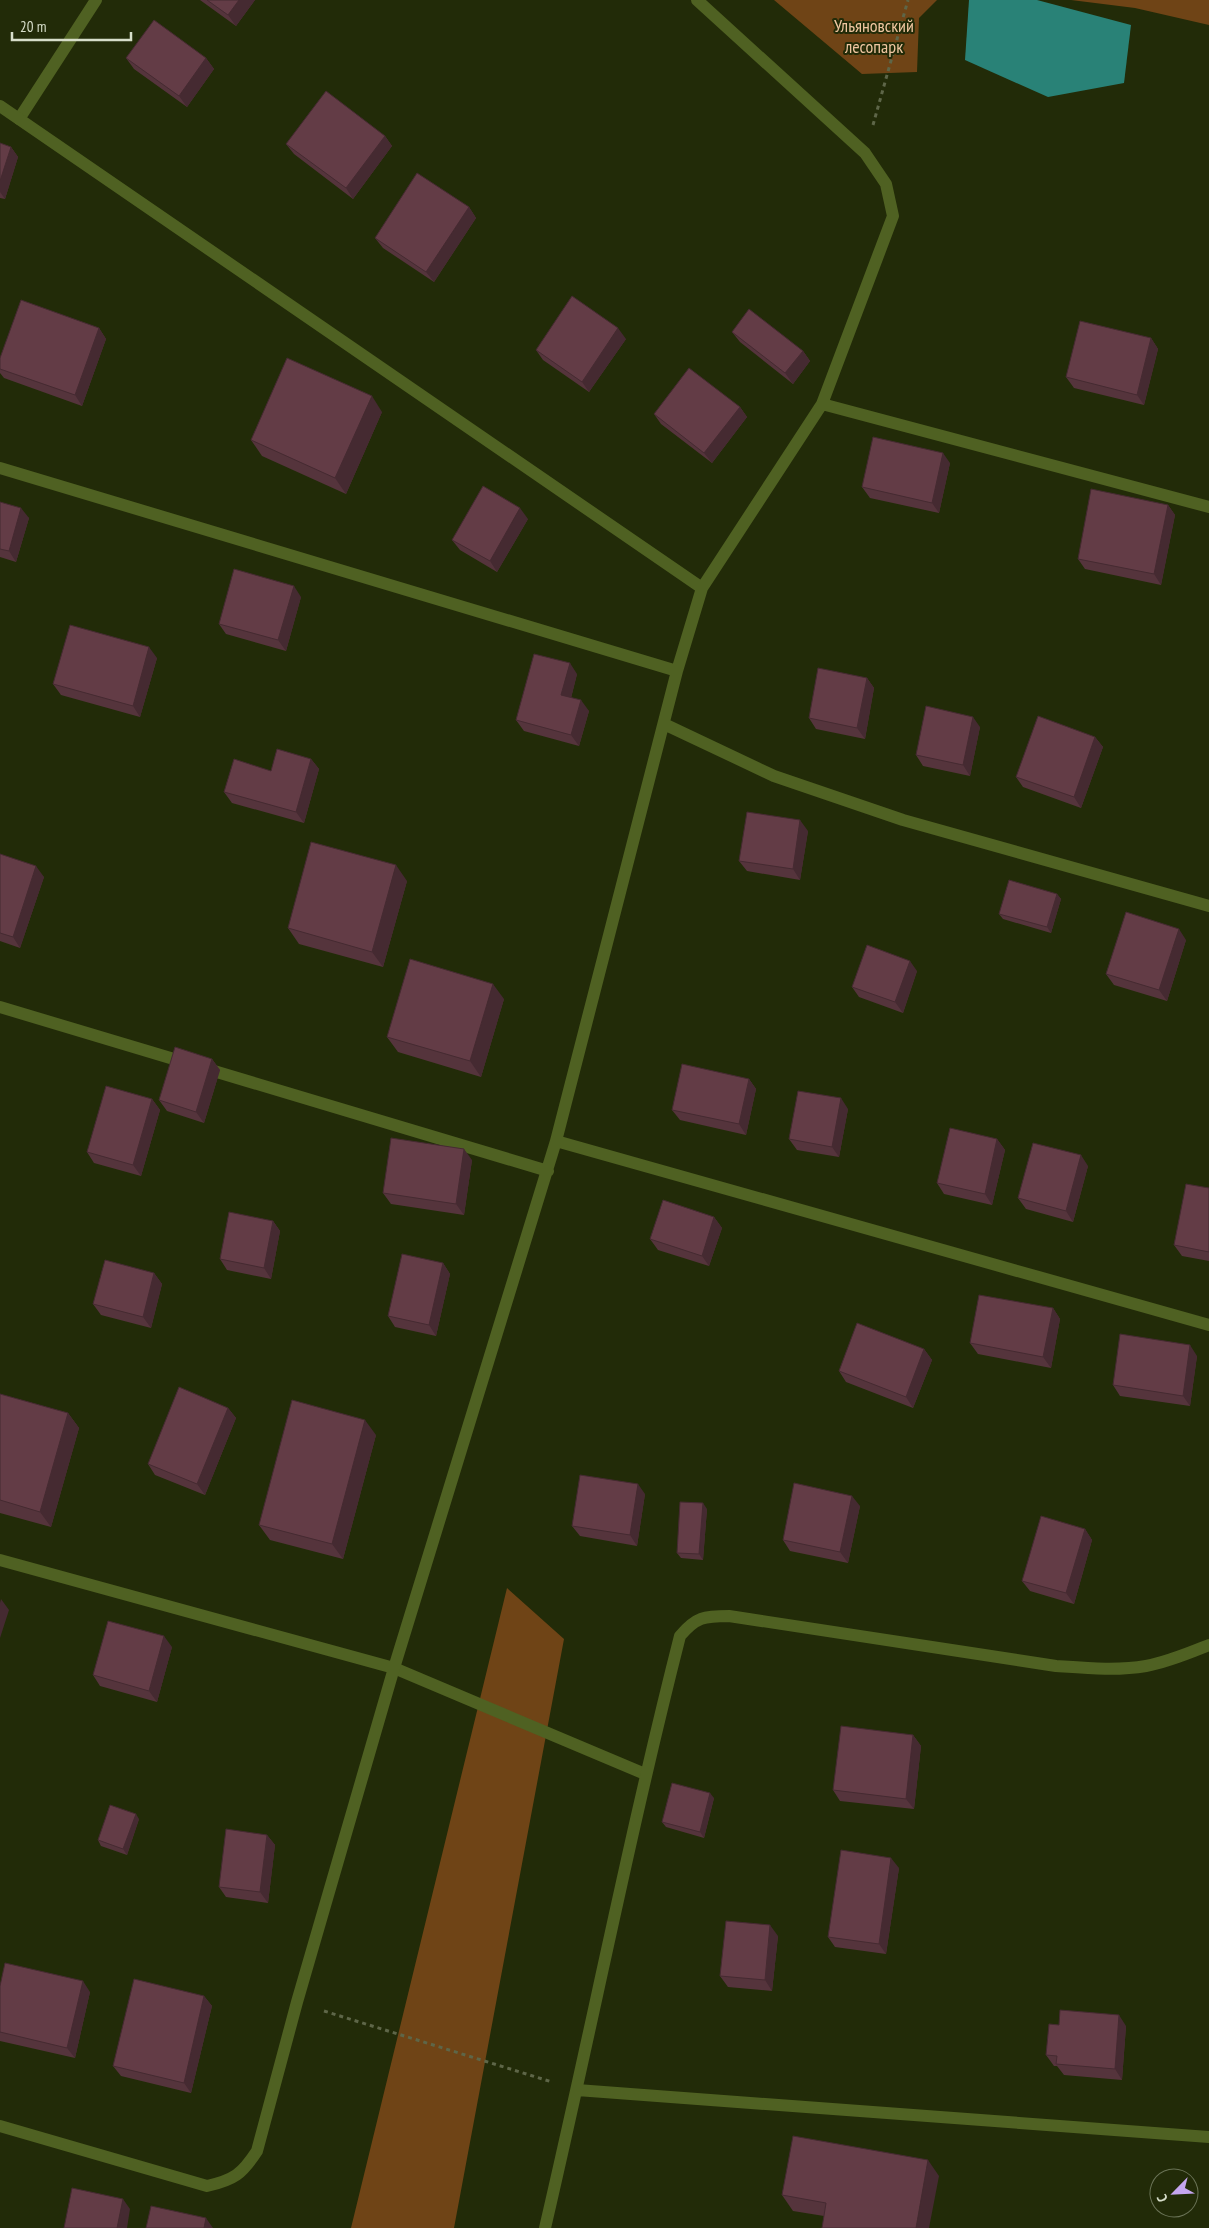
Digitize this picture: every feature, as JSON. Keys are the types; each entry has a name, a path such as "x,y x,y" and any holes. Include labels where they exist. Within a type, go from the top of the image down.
{"street":[{"path":"19,118 96,0"},
{"path":"0,2126 207,2186 227,2182 245,2170 257,2151 297,2002 394,1668 548,1171 677,671 702,588 822,404 893,216 886,184 865,153 696,0"},
{"path":"0,106 702,588"},
{"path":"822,404 1209,507"},
{"path":"0,468 677,671"},
{"path":"664,724 774,776 903,820 1209,906"},
{"path":"0,1007 548,1171"},
{"path":"556,1141 1209,1325"},
{"path":"0,1560 394,1668 645,1774"},
{"path":"545,2228 577,2090 645,1774 680,1636 692,1622 701,1618 729,1616 1056,1666 1102,1669 1145,1666 1209,1645"},
{"path":"1179,1656 1209,1650"},
{"path":"577,2090 1209,2137"}],"path":[{"path":"865,153 908,0"},
{"path":"297,2002 577,2090"}],"green space":[{"name":"Ульяновский лесопарк","path":"774,0 937,0 919,18 917,72 862,74"},
{"path":"1071,0 1209,0 1209,25 1135,8"},
{"path":"507,1588 564,1639 454,2228 351,2228"}],"water":[{"path":"969,0 1037,0 1131,25 1124,83 1048,97 965,60"}],"building":[{"path":"207,0 239,0 228,15"},
{"path":"154,20 206,58 179,96 126,58"},
{"path":"326,91 385,136 346,188 286,144"},
{"path":"0,143 11,147 0,181"},
{"path":"417,173 469,207 426,272 375,238"},
{"path":"572,296 618,328 582,382 536,350"},
{"path":"21,300 99,328 75,395 0,369 0,358"},
{"path":"749,309 803,351 785,373 732,332"},
{"path":"1080,321 1151,338 1137,395 1066,377"},
{"path":"287,358 372,396 335,478 251,440"},
{"path":"689,368 740,407 704,453 654,414"},
{"path":"873,437 943,453 932,503 862,487"},
{"path":"483,486 520,508 490,561 452,540"},
{"path":"1091,489 1168,505 1154,574 1078,559"},
{"path":"0,502 21,508 9,551 0,549"},
{"path":"234,569 294,586 278,640 219,624"},
{"path":"70,625 149,647 133,706 53,684"},
{"path":"534,654 570,663 561,695 581,700 571,735 516,720"},
{"path":"818,668 867,678 857,728 809,718"},
{"path":"926,706 973,717 963,765 916,755"},
{"path":"1038,716 1095,737 1074,797 1016,777"},
{"path":"277,749 311,759 296,812 224,792 234,759 271,771"},
{"path":"747,812 800,820 793,869 739,861"},
{"path":"311,842 396,865 372,952 288,928"},
{"path":"0,854 36,866 13,937 0,933"},
{"path":"1009,880 1057,894 1047,927 999,914"},
{"path":"1126,912 1179,929 1159,990 1106,974"},
{"path":"867,945 910,961 895,1002 852,987"},
{"path":"410,959 493,984 470,1061 387,1037"},
{"path":"175,1047 212,1059 196,1112 159,1100"},
{"path":"682,1064 749,1079 739,1124 672,1110"},
{"path":"106,1086 152,1099 133,1165 87,1152"},
{"path":"798,1091 841,1098 832,1147 789,1139"},
{"path":"950,1128 997,1139 985,1194 937,1183"},
{"path":"391,1138 464,1149 456,1204 383,1193"},
{"path":"1033,1143 1081,1155 1066,1211 1018,1198"},
{"path":"1186,1184 1209,1188 1209,1252 1174,1245"},
{"path":"663,1200 714,1217 702,1256 650,1239"},
{"path":"229,1212 273,1221 264,1268 220,1259"},
{"path":"402,1254 443,1263 429,1325 388,1316"},
{"path":"105,1260 154,1273 143,1317 93,1304"},
{"path":"979,1295 1053,1308 1043,1357 970,1343"},
{"path":"857,1323 924,1349 906,1397 839,1371"},
{"path":"1120,1334 1190,1345 1183,1396 1113,1385"},
{"path":"179,1387 228,1408 197,1484 148,1464"},
{"path":"0,1394 68,1413 40,1512 0,1500"},
{"path":"292,1400 365,1420 332,1544 259,1525"},
{"path":"580,1475 638,1484 630,1535 572,1526"},
{"path":"794,1483 852,1496 840,1552 783,1540"},
{"path":"680,1502 703,1503 699,1554 677,1553"},
{"path":"1041,1516 1085,1529 1066,1593 1022,1581"},
{"path":"108,1621 164,1636 149,1691 93,1675"},
{"path":"841,1726 913,1735 906,1799 833,1790"},
{"path":"672,1783 710,1793 700,1832 662,1822"},
{"path":"110,1805 136,1814 123,1849 98,1840"},
{"path":"226,1829 267,1835 260,1892 219,1887"},
{"path":"841,1850 891,1858 879,1944 828,1937"},
{"path":"726,1921 770,1925 765,1980 720,1976"},
{"path":"5,1963 83,1981 67,2048 0,2032 0,1986"},
{"path":"134,1979 204,1996 184,2083 113,2066"},
{"path":"1060,2010 1119,2015 1115,2069 1056,2064 1057,2056 1046,2055 1049,2024 1059,2025"},
{"path":"793,2136 928,2160 916,2228 822,2228 826,2203 782,2195"},
{"path":"72,2188 123,2199 117,2228 64,2228"},
{"path":"151,2206 206,2218 204,2228 146,2228"}]}
